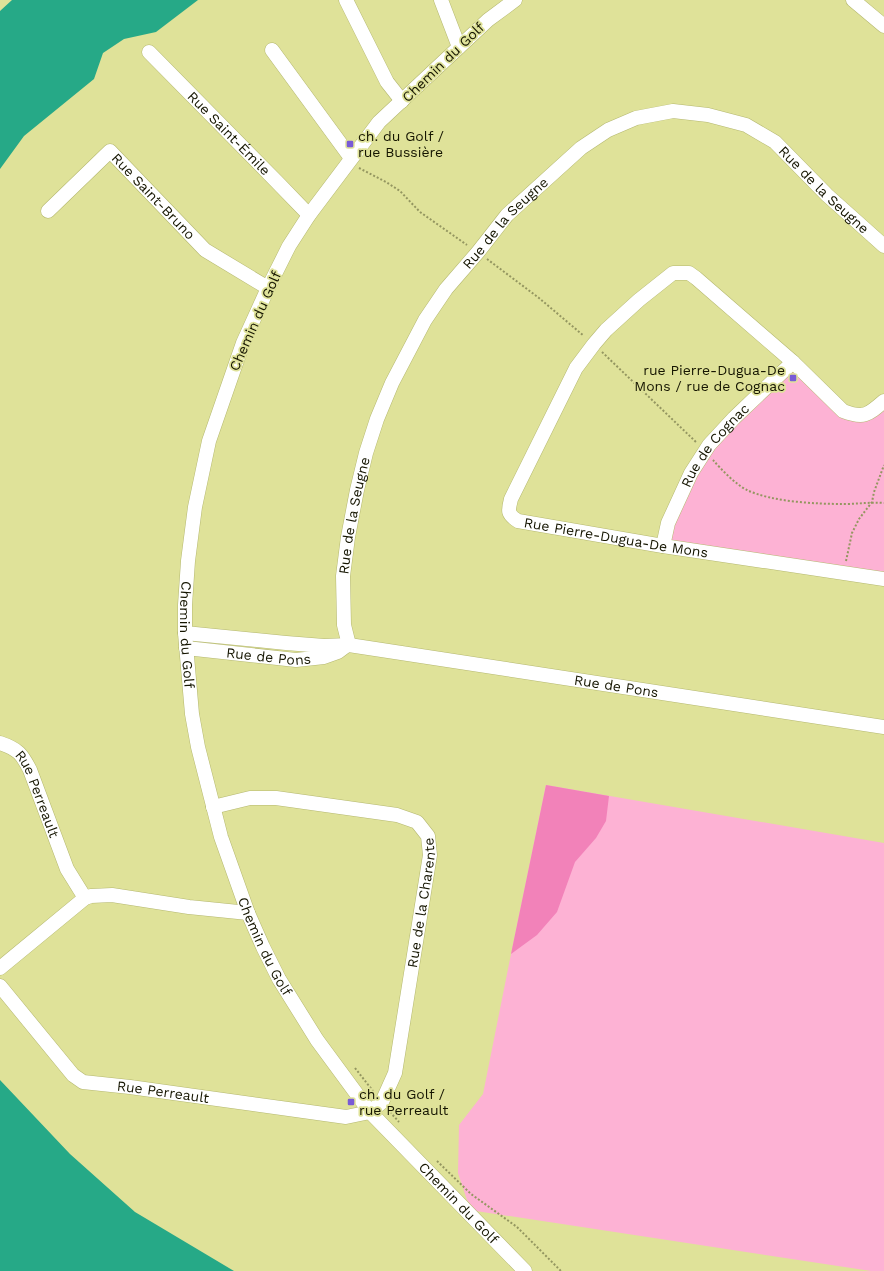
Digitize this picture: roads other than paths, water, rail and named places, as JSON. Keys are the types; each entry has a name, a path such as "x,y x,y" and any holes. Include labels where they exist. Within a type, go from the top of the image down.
{"street":[{"path":"346,0 387,82 402,101"},
{"path":"441,0 459,47"},
{"name":"Chemin du Golf","path":"515,0 488,20 379,122 308,215 289,246 243,343 209,441 195,507 188,561 185,633 192,714 198,747 221,837 248,913 279,978 317,1040 370,1112 524,1271"},
{"path":"853,0 884,26"},
{"path":"272,50 352,158"},
{"name":"Rue Saint-Émile","path":"149,52 308,215"},
{"name":"Rue de la Seugne","path":"349,644 344,625 343,576 348,537 366,453 392,383 425,320 446,289 507,215 581,148 608,130 636,118 673,111 708,115 746,125 775,142 827,195 884,246"},
{"name":"Rue Saint-Bruno","path":"48,211 110,151 205,250 268,288"},
{"name":"Rue Pierre-Dugua-De Mons","path":"884,401 874,410 864,415 853,415 842,411 793,362 696,278 689,273 673,273 606,330 576,368 511,499 508,510 510,516 518,521 662,546 884,579"},
{"name":"Rue de Cognac","path":"662,546 668,523 691,473 704,451 734,418 793,362"},
{"name":"Rue de Pons","path":"185,633 324,646 349,644 884,727"},
{"name":"Rue de Pons","path":"186,648 296,660 324,657 338,652 349,644"},
{"name":"Rue Perreault","path":"0,744 11,747 22,755 30,770 67,869 85,898"},
{"name":"Rue de la Charente","path":"213,807 250,798 276,798 397,815 417,822 428,836 430,855 396,1073 382,1102 370,1112"},
{"path":"0,968 85,898 91,896 112,895 189,907 248,913"},
{"name":"Rue Perreault","path":"0,986 70,1072 83,1082 130,1087 346,1117 370,1112"}],"place":[{"name":"ch. du Golf / rue Bussière","path":"350,144"},
{"name":"rue Pierre-Dugua-De Mons / rue de Cognac","path":"793,378"},
{"name":"ch. du Golf / rue Perreault","path":"351,1102"}]}
